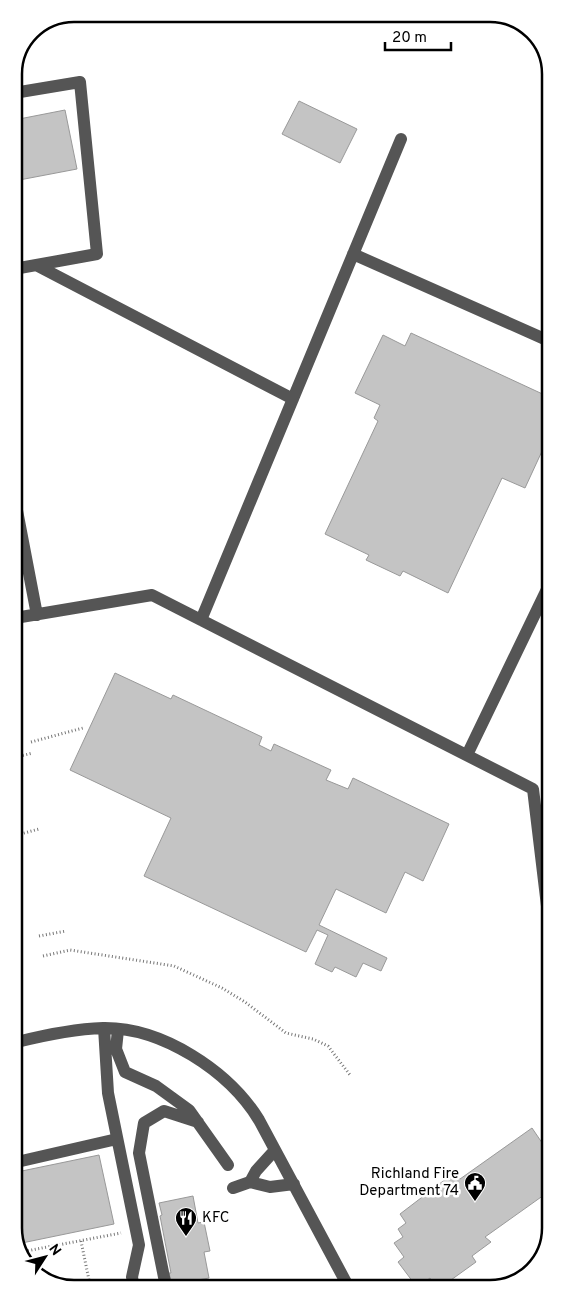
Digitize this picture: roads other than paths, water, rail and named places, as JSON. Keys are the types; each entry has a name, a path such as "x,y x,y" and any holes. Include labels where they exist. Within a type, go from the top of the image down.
{"lane":[{"path":"23,92 80,82 98,254 23,267"},
{"path":"201,620 401,139"},
{"path":"353,254 542,338"},
{"path":"36,265 293,399"},
{"path":"23,540 37,615"},
{"path":"23,617 152,595 533,789 542,864"},
{"path":"467,755 542,599"},
{"path":"104,1028 108,1093 139,1245 133,1279"},
{"path":"22,1041 62,1032 104,1028 143,1033 190,1054 221,1076 249,1104 345,1280"},
{"path":"118,1030 116,1048 125,1072 156,1086 189,1110 228,1165"},
{"path":"164,1279 139,1153 144,1123 164,1110 198,1122"},
{"path":"22,1161 117,1139"},
{"path":"250,1182 256,1171 275,1150"},
{"path":"233,1188 250,1182 270,1188 294,1184"}],"place":[{"name":"Richland Fire Department 74","path":"475,1202"},
{"name":"KFC","path":"186,1237"}]}
